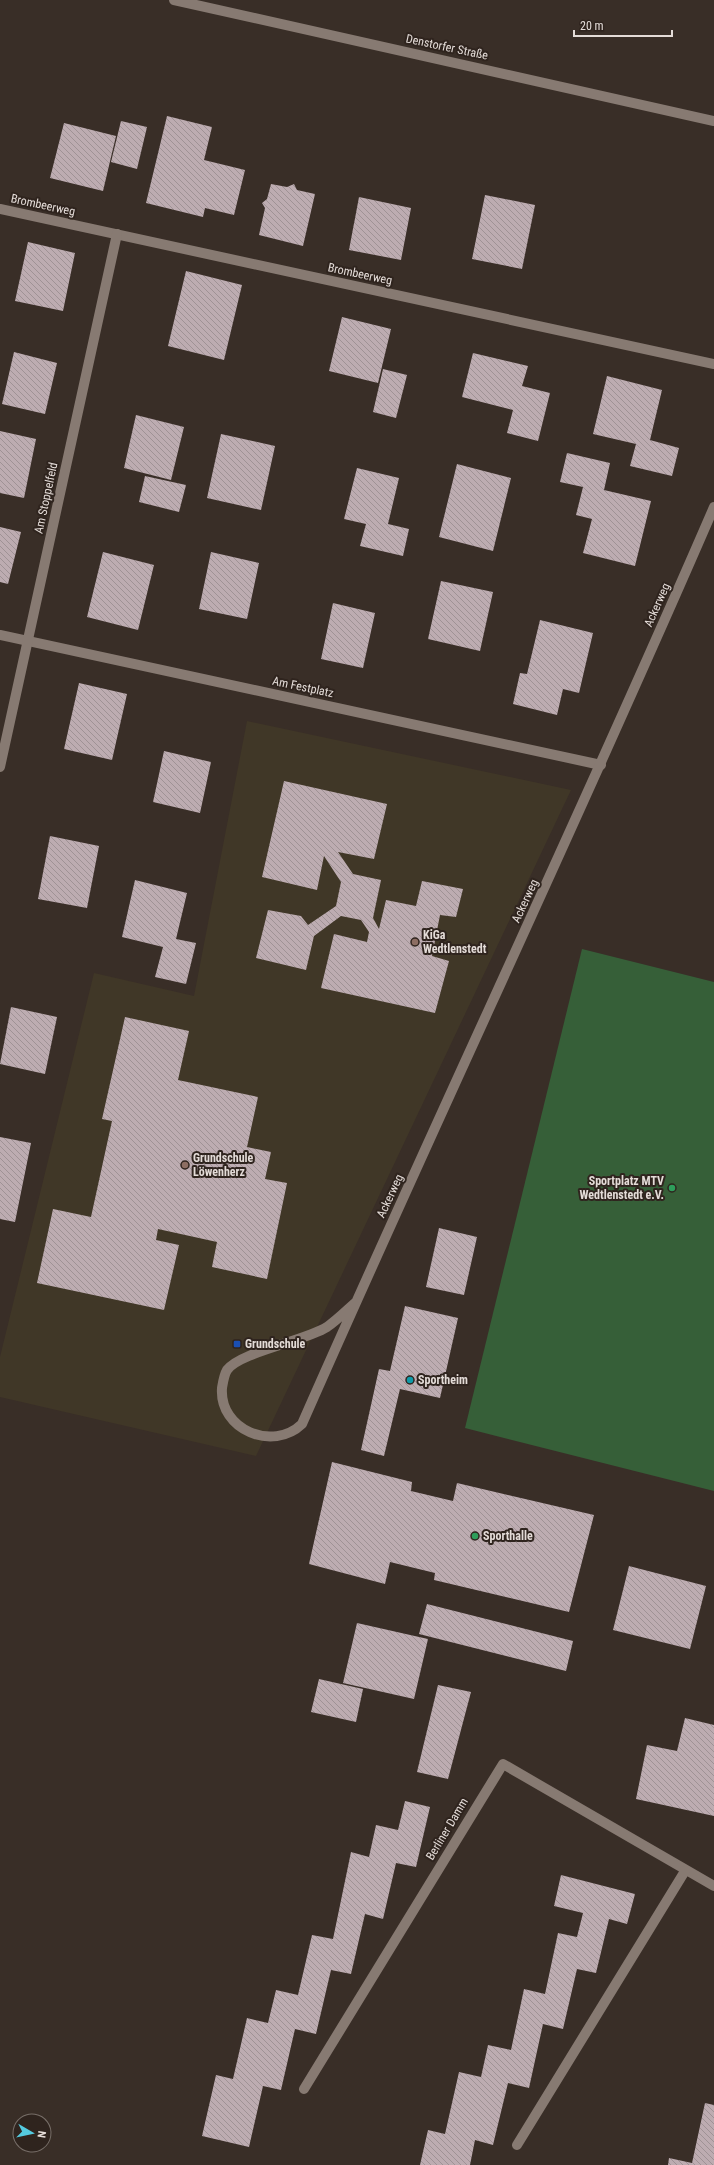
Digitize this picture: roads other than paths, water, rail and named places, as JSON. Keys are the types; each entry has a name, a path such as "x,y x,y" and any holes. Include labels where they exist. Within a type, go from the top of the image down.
{"street":[{"name":"Denstorfer Straße","path":"174,0 714,121"},
{"name":"Brombeerweg","path":"0,209 714,364"},
{"name":"Am Stoppelfeld","path":"0,767 117,234"},
{"name":"Ackerweg","path":"355,1303 326,1327 295,1341 238,1362 227,1370 223,1382 222,1396 225,1411 243,1430 255,1434 272,1436 295,1431 302,1424 355,1303 601,765 714,507"},
{"name":"Am Festplatz","path":"0,635 601,765"},
{"name":"Berliner Damm","path":"304,2089 503,1764 685,1871 714,1886"},
{"path":"517,2145 685,1871"}],"place":[{"name":"KiGa Wedtlenstedt","path":"415,942"},
{"name":"Grundschule Löwenherz","path":"185,1165"},
{"name":"Sportplatz MTV Wedtlenstedt e.V.","path":"672,1188"},
{"name":"Grundschule","path":"237,1344"},
{"name":"Sportheim","path":"410,1380"},
{"name":"Sporthalle","path":"475,1536"}]}
